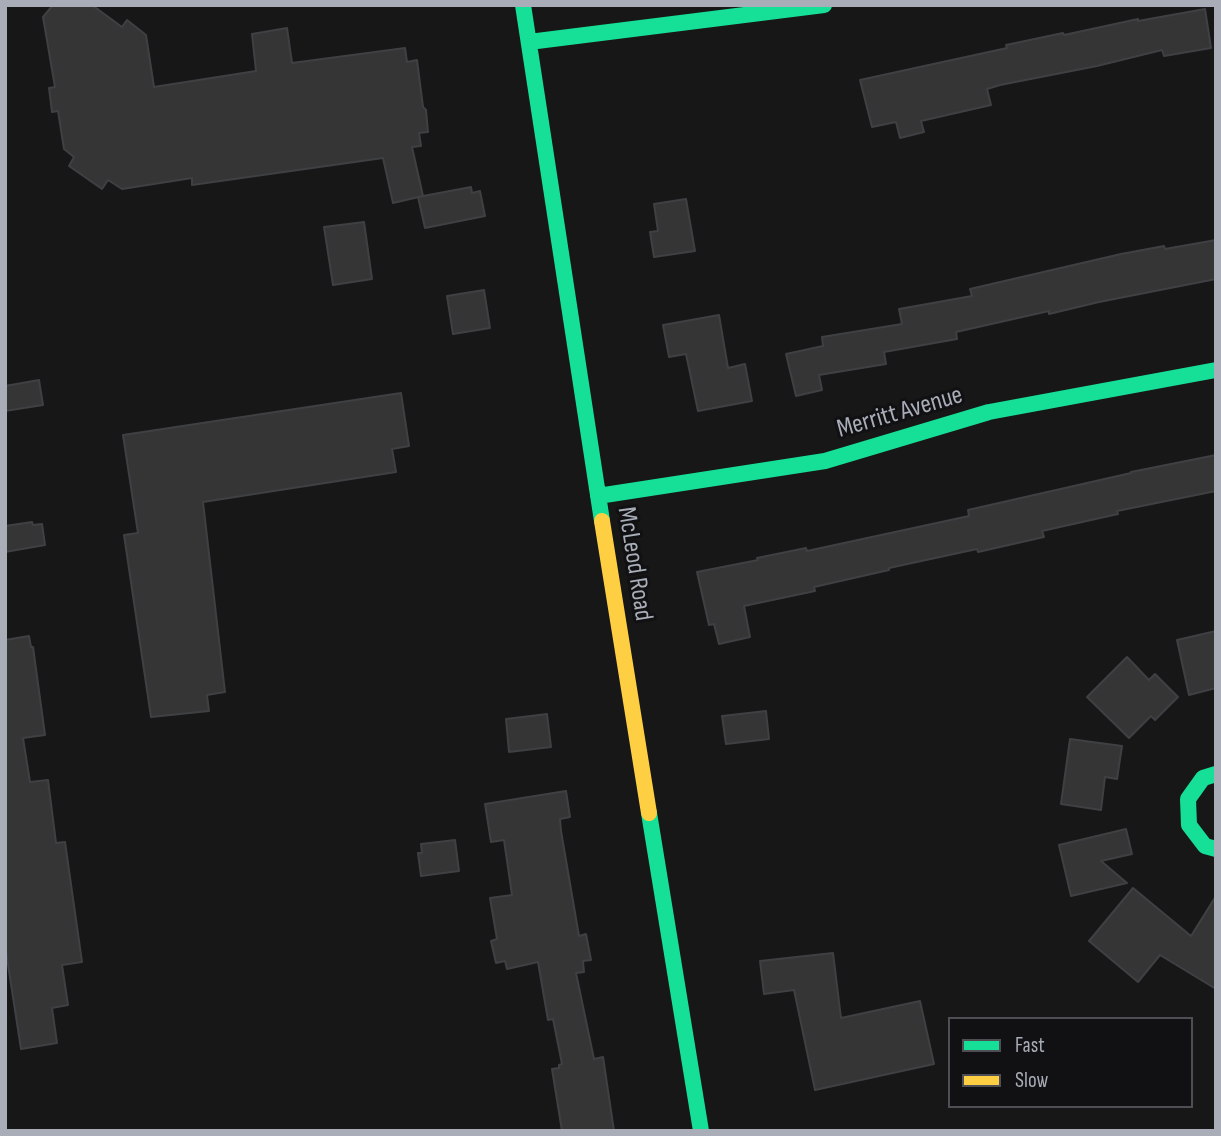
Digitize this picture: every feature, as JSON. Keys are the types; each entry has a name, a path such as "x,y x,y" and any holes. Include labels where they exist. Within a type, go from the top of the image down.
{"main road":[{"name":"McLeod Road","path":"523,5 598,496 701,1131"},
{"path":"529,42 824,5"},
{"name":"Merritt Avenue","path":"598,496 825,461 989,412 1216,370"},
{"path":"1216,774 1203,778 1188,799 1189,825 1205,846 1216,849"}],"building":[{"path":"53,5 92,5 122,27 127,20 146,35 154,87 256,71 252,34 287,28 292,63 405,48 407,62 417,60 423,107 426,110 428,132 419,133 421,146 412,147 423,196 393,203 383,158 192,185 192,178 122,189 108,180 102,189 69,166 74,157 64,149 58,111 52,112 49,88 55,87 43,17"},
{"path":"1205,9 1211,48 1164,56 1162,50 1000,85 987,89 991,105 921,121 924,132 900,138 896,122 872,127 860,80 1063,33 1064,35 1138,19"},
{"path":"471,187 472,193 480,191 485,216 425,228 418,197"},
{"path":"686,199 695,251 654,257 650,232 658,231 654,204"},
{"path":"364,222 372,279 333,285 324,227"},
{"path":"1216,240 1216,279 1049,314 1049,311 956,332 957,339 884,352 886,364 819,375 822,390 796,396 786,354 823,346 822,337 902,324 899,309 972,296 970,289 1121,254"},
{"path":"484,290 490,328 453,334 447,296"},
{"path":"719,315 728,368 745,364 752,401 698,411 686,354 669,357 663,325"},
{"path":"39,380 43,405 5,411 5,386"},
{"path":"401,393 409,446 392,449 396,472 203,502 225,692 207,695 209,711 151,717 124,535 138,533 123,435"},
{"path":"1216,455 1216,491 1117,511 1118,514 1042,531 1044,537 889,568 814,587 815,591 744,606 750,637 719,644 714,624 709,625 697,572 969,516 968,510"},
{"path":"32,522 33,525 42,524 45,545 5,552 5,526"},
{"path":"1216,631 1216,688 1189,695 1177,640"},
{"path":"29,636 33,647 45,735 23,738 30,782 48,780 56,843 65,842 82,962 62,965 68,1005 52,1008 57,1043 21,1049 5,945 5,640"},
{"path":"1127,657 1149,680 1155,674 1178,697 1155,720 1151,716 1129,738 1087,697"},
{"path":"766,711 769,739 726,744 722,716"},
{"path":"547,714 551,747 509,752 506,719"},
{"path":"1070,739 1122,746 1117,779 1105,777 1101,810 1061,804"},
{"path":"566,791 570,817 560,819 561,831 579,936 586,934 591,960 583,961 584,972 576,973 594,1059 603,1057 614,1131 562,1131 552,1069 559,1068 562,1064 553,1019 548,1020 538,962 507,969 505,961 496,963 491,941 497,939 490,898 512,895 504,840 491,842 485,804"},
{"path":"1126,829 1132,854 1101,861 1127,883 1071,896 1059,845"},
{"path":"455,840 459,871 421,876 418,853 422,853 421,844"},
{"path":"1133,888 1191,936 1216,896 1216,989 1160,955 1138,982 1089,941"},
{"path":"833,953 841,1018 920,1001 934,1064 815,1090 794,990 764,994 760,961"}],"traffic: fast":[{"path":"523,5 602,521"},
{"path":"529,42 824,5"},
{"path":"598,496 825,461 989,412 1216,370"},
{"path":"1216,774 1203,778 1188,799 1189,825 1205,846 1216,849"},
{"path":"649,813 701,1131"}],"traffic: slow":[{"path":"602,521 649,813"}]}
